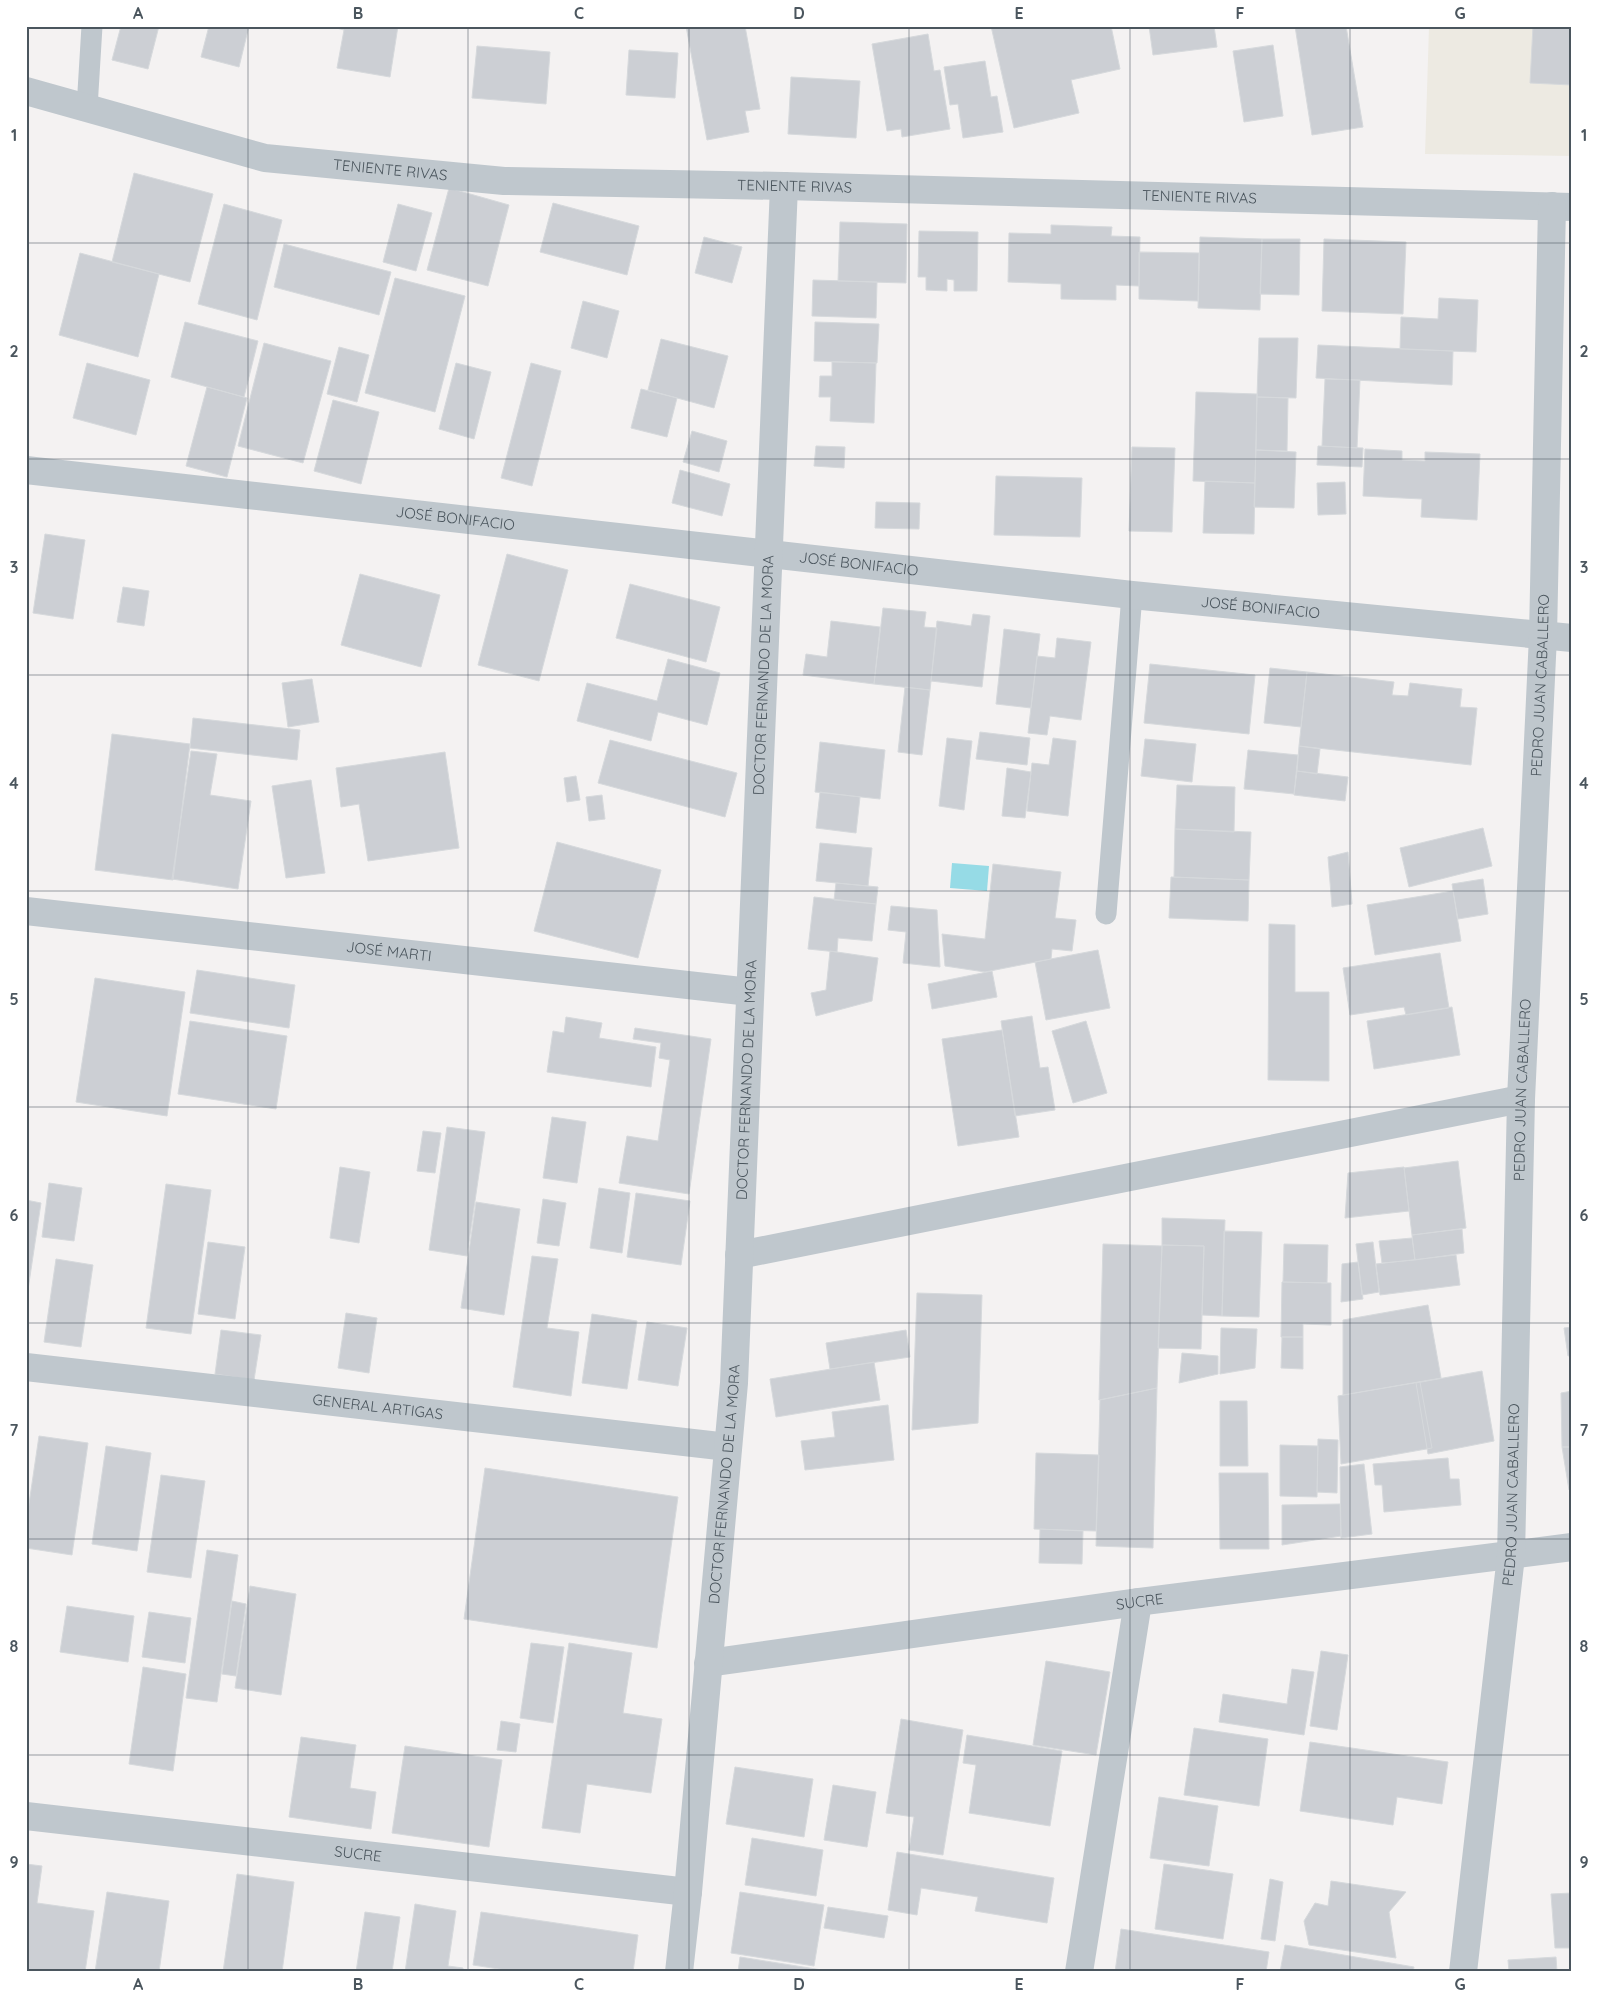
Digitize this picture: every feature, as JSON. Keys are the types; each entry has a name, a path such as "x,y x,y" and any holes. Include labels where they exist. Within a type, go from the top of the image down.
{"street":[{"name":"TENIENTE RIVAS","path":"26,91 265,158 504,181 784,186 1562,207"},
{"name":"DOCTOR FERNANDO DE LA MORA","path":"679,1972 688,1892 734,1382 784,186"},
{"name":"PEDRO JUAN CABALLERO","path":"1463,1972 1511,1556 1521,1099 1562,207"},
{"name":"JOSÉ BONIFACIO","path":"26,470 1132,595 1572,638"},
{"name":"JOSÉ MARTI","path":"26,911 750,992"},
{"path":"739,1255 1521,1099"},
{"name":"GENERAL ARTIGAS","path":"26,1367 728,1447"},
{"name":"SUCRE","path":"708,1663 1138,1602 1572,1547"},
{"path":"1080,1972 1138,1602"},
{"name":"SUCRE","path":"26,1816 688,1892"}],"lane":[{"path":"87,108 92,26"},
{"path":"1106,914 1132,595"}],"shaded area":[{"path":"1429,26 1572,26 1572,156 1425,154"}],"water":[{"path":"952,863 989,866 987,891 950,888"}],"building":[{"path":"121,26 159,26 148,69 112,60"},
{"path":"209,26 249,26 239,67 201,57"},
{"path":"329,26 398,26 390,77 337,68 344,30"},
{"path":"686,26 745,26 760,109 745,111 749,132 707,140"},
{"path":"991,26 1111,26 1120,69 1071,80 1079,113 1014,128"},
{"path":"1149,26 1214,26 1217,47 1153,55"},
{"path":"1295,26 1346,26 1363,127 1312,135"},
{"path":"1533,26 1572,26 1572,85 1530,83"},
{"path":"928,34 934,71 940,70 950,129 902,137 901,129 887,131 872,44"},
{"path":"1273,45 1283,116 1244,122 1233,51"},
{"path":"477,46 550,52 546,104 472,98"},
{"path":"629,50 678,53 675,98 626,95"},
{"path":"985,61 991,97 997,96 1003,132 963,138 958,104 950,105 944,67"},
{"path":"791,77 860,81 856,138 788,134"},
{"path":"134,173 213,194 190,282 112,262"},
{"path":"449,188 509,205 488,286 427,270"},
{"path":"553,203 639,226 627,275 540,252"},
{"path":"224,204 282,220 257,320 198,304"},
{"path":"398,204 432,213 416,271 383,262"},
{"path":"840,222 907,224 906,283 838,281"},
{"path":"1051,225 1112,227 1111,236 1140,237 1139,286 1116,285 1116,300 1061,299 1061,284 1008,282 1009,233 1051,234"},
{"path":"919,231 978,232 977,291 954,291 954,280 947,279 947,291 926,290 926,277 918,277"},
{"path":"704,237 742,247 732,283 695,273"},
{"path":"1200,237 1262,239 1260,310 1198,308"},
{"path":"1262,239 1300,239 1299,295 1260,294"},
{"path":"1324,239 1406,242 1403,314 1322,311"},
{"path":"284,244 391,272 379,315 274,287"},
{"path":"1139,252 1199,253 1198,301 1139,299"},
{"path":"80,253 159,274 138,357 59,335"},
{"path":"395,278 465,296 435,412 365,393"},
{"path":"813,280 877,282 876,318 812,316"},
{"path":"1439,298 1478,300 1476,352 1400,349 1401,317 1438,319"},
{"path":"583,301 619,311 607,358 571,348"},
{"path":"185,322 258,341 244,397 171,377"},
{"path":"815,322 879,324 877,363 814,361"},
{"path":"1259,338 1298,338 1296,398 1257,397"},
{"path":"661,339 728,356 714,408 648,390"},
{"path":"264,343 331,361 303,463 238,446"},
{"path":"1318,345 1453,351 1452,385 1316,378"},
{"path":"339,347 369,355 357,402 327,394"},
{"path":"832,362 876,363 874,423 830,421 831,397 819,397 820,376 832,376"},
{"path":"87,363 150,380 136,435 73,418"},
{"path":"456,363 491,372 474,439 439,429"},
{"path":"531,363 561,371 532,486 501,478"},
{"path":"1325,379 1360,380 1357,448 1322,446"},
{"path":"207,387 247,398 227,477 186,466"},
{"path":"641,389 677,398 667,437 631,428"},
{"path":"1196,392 1257,394 1255,483 1193,481"},
{"path":"1257,397 1288,398 1287,451 1256,450"},
{"path":"333,400 379,412 361,484 314,471"},
{"path":"692,431 727,441 719,472 683,462"},
{"path":"816,446 845,447 844,468 814,466"},
{"path":"1318,446 1363,448 1362,467 1317,465"},
{"path":"1132,447 1175,448 1172,532 1129,531"},
{"path":"1365,449 1402,451 1402,460 1425,461 1425,452 1480,454 1477,520 1421,517 1422,499 1363,496"},
{"path":"1256,450 1296,452 1294,508 1254,507"},
{"path":"680,470 730,484 722,516 672,503"},
{"path":"996,476 1082,478 1080,537 994,535"},
{"path":"1205,481 1255,483 1254,534 1203,533"},
{"path":"1345,482 1346,514 1318,515 1317,483"},
{"path":"876,502 920,503 919,529 875,528"},
{"path":"45,534 85,540 73,619 33,613"},
{"path":"507,554 568,570 539,681 478,665"},
{"path":"360,574 440,595 421,667 341,645"},
{"path":"630,584 720,607 706,662 616,638"},
{"path":"123,587 149,591 144,626 117,622"},
{"path":"883,608 926,612 924,627 937,628 930,690 874,684"},
{"path":"973,614 990,616 982,687 931,681 937,621 971,626"},
{"path":"831,621 880,627 874,684 803,675 806,654 827,657"},
{"path":"1004,629 1040,634 1031,708 996,704"},
{"path":"1057,638 1091,642 1081,720 1050,716 1047,735 1028,733 1037,656 1055,658"},
{"path":"668,659 720,673 707,725 658,712 651,741 577,721 587,683 657,701"},
{"path":"1150,664 1255,675 1249,734 1144,723"},
{"path":"1270,668 1307,672 1301,727 1264,723"},
{"path":"1307,672 1394,682 1392,695 1408,696 1410,683 1462,689 1460,707 1477,708 1471,765 1299,746"},
{"path":"312,679 319,722 288,727 282,683"},
{"path":"905,687 930,690 922,755 898,752"},
{"path":"193,718 300,730 297,760 190,748"},
{"path":"980,732 1030,738 1027,765 976,759"},
{"path":"112,734 190,744 173,880 95,870"},
{"path":"947,738 972,741 964,810 939,806"},
{"path":"1053,738 1076,741 1068,816 1027,811 1032,763 1049,765"},
{"path":"1145,739 1196,744 1192,782 1141,776"},
{"path":"610,740 737,773 725,817 598,783"},
{"path":"820,742 885,750 880,799 815,792"},
{"path":"1299,746 1320,749 1317,774 1297,771"},
{"path":"1248,750 1298,755 1294,794 1244,789"},
{"path":"191,751 217,754 210,795 251,801 238,889 172,879"},
{"path":"445,752 459,848 368,861 359,804 341,807 336,768"},
{"path":"1007,768 1031,772 1025,818 1002,816"},
{"path":"1297,771 1348,777 1345,801 1294,795"},
{"path":"576,776 580,800 567,802 564,778"},
{"path":"311,780 325,873 286,878 272,786"},
{"path":"1177,785 1235,787 1234,832 1175,829"},
{"path":"820,792 860,797 856,833 816,828"},
{"path":"602,795 605,819 589,821 586,797"},
{"path":"1483,828 1492,866 1409,887 1400,848"},
{"path":"1175,829 1251,832 1249,880 1174,877"},
{"path":"557,842 661,870 638,958 534,931"},
{"path":"820,843 872,848 868,886 816,881"},
{"path":"1348,852 1352,904 1332,907 1328,857"},
{"path":"993,864 1061,872 1055,918 1076,920 1072,951 1052,949 1051,959 985,972 945,966 942,934 985,939"},
{"path":"1171,877 1249,880 1248,921 1169,918"},
{"path":"1483,879 1488,914 1458,919 1452,884"},
{"path":"836,883 878,887 876,904 834,900"},
{"path":"1453,891 1461,941 1375,955 1367,905"},
{"path":"814,897 876,904 872,941 838,938 837,952 808,949"},
{"path":"891,906 937,910 940,967 903,963 906,932 888,930"},
{"path":"1269,924 1295,925 1295,992 1329,992 1329,1081 1268,1080"},
{"path":"1098,950 1110,1008 1046,1020 1035,962"},
{"path":"830,951 878,958 872,1001 816,1016 811,993 826,990"},
{"path":"1440,953 1449,1008 1406,1015 1404,1007 1350,1015 1343,968"},
{"path":"197,970 295,985 289,1028 190,1013"},
{"path":"992,971 997,997 932,1009 928,984"},
{"path":"95,978 185,992 167,1116 76,1102"},
{"path":"1452,1007 1460,1055 1374,1069 1367,1021"},
{"path":"1032,1016 1040,1068 1048,1067 1055,1110 1015,1116 1001,1021"},
{"path":"566,1017 602,1023 599,1038 656,1047 651,1087 547,1072 553,1031 564,1033"},
{"path":"190,1021 287,1036 276,1109 178,1094"},
{"path":"1086,1021 1107,1093 1073,1103 1052,1031"},
{"path":"635,1028 711,1039 689,1194 619,1183 627,1136 658,1141 670,1060 659,1058 661,1043 633,1039"},
{"path":"1002,1030 1019,1137 958,1146 942,1039"},
{"path":"552,1117 586,1122 577,1183 543,1178"},
{"path":"447,1127 485,1132 467,1256 429,1250"},
{"path":"423,1131 441,1133 435,1173 417,1171"},
{"path":"1458,1161 1466,1228 1412,1235 1404,1168"},
{"path":"340,1167 370,1172 359,1243 330,1238"},
{"path":"1404,1167 1409,1211 1345,1218 1348,1173"},
{"path":"49,1183 82,1188 74,1241 42,1237"},
{"path":"166,1184 211,1190 191,1334 146,1328"},
{"path":"599,1188 630,1193 622,1253 590,1248"},
{"path":"636,1193 690,1201 681,1265 627,1257"},
{"path":"543,1199 566,1203 559,1246 537,1243"},
{"path":"26,1200 41,1203 26,1303"},
{"path":"476,1202 520,1209 504,1315 461,1308"},
{"path":"1162,1218 1225,1220 1222,1316 1202,1315 1204,1246 1162,1245"},
{"path":"1462,1229 1464,1253 1415,1260 1412,1235"},
{"path":"1224,1231 1262,1232 1259,1317 1222,1316"},
{"path":"1412,1238 1415,1260 1382,1263 1379,1241"},
{"path":"208,1242 245,1247 235,1319 198,1314"},
{"path":"1373,1242 1379,1292 1362,1295 1356,1244"},
{"path":"1103,1244 1162,1246 1157,1388 1099,1400"},
{"path":"1284,1244 1328,1245 1327,1283 1283,1282"},
{"path":"1162,1245 1204,1246 1201,1349 1158,1348"},
{"path":"1456,1255 1460,1285 1380,1295 1376,1264"},
{"path":"532,1256 558,1259 547,1328 579,1332 571,1396 513,1387"},
{"path":"56,1259 93,1265 81,1347 44,1342"},
{"path":"1358,1262 1363,1299 1341,1302 1342,1264"},
{"path":"1282,1282 1331,1283 1331,1325 1303,1324 1303,1337 1281,1337"},
{"path":"917,1293 982,1295 978,1423 912,1430"},
{"path":"1428,1305 1441,1378 1343,1395 1343,1320"},
{"path":"346,1313 377,1318 369,1373 338,1368"},
{"path":"592,1314 637,1321 627,1389 582,1383"},
{"path":"647,1322 687,1328 678,1386 638,1380"},
{"path":"1572,1327 1572,1355 1568,1356 1564,1328"},
{"path":"1221,1328 1257,1329 1255,1368 1220,1374"},
{"path":"221,1330 261,1335 254,1380 215,1374"},
{"path":"906,1330 910,1357 830,1369 826,1343"},
{"path":"1282,1337 1303,1337 1303,1369 1281,1368"},
{"path":"1182,1353 1218,1356 1218,1374 1179,1383"},
{"path":"874,1362 880,1400 776,1417 770,1379"},
{"path":"1482,1371 1494,1441 1428,1454 1416,1383"},
{"path":"1420,1382 1432,1448 1341,1464 1338,1396"},
{"path":"1157,1388 1153,1548 1096,1546 1100,1400"},
{"path":"1572,1391 1572,1447 1562,1447 1561,1393"},
{"path":"1220,1401 1247,1401 1248,1466 1220,1466"},
{"path":"888,1405 894,1460 805,1470 801,1441 835,1437 832,1412"},
{"path":"39,1436 88,1443 72,1555 26,1548 26,1524"},
{"path":"1318,1439 1338,1440 1337,1493 1317,1492"},
{"path":"1280,1445 1318,1446 1317,1497 1280,1496"},
{"path":"106,1446 151,1453 137,1551 92,1544"},
{"path":"1562,1447 1572,1447 1572,1490 1569,1490"},
{"path":"1036,1453 1099,1455 1096,1531 1034,1529"},
{"path":"1448,1458 1450,1479 1459,1479 1461,1505 1384,1512 1382,1485 1375,1485 1373,1464"},
{"path":"1364,1464 1372,1534 1341,1538 1340,1467"},
{"path":"485,1468 678,1497 657,1648 464,1619"},
{"path":"1219,1473 1268,1473 1269,1549 1220,1549"},
{"path":"161,1475 205,1481 191,1578 147,1572"},
{"path":"1340,1504 1341,1536 1282,1545 1282,1505"},
{"path":"1040,1529 1083,1531 1082,1564 1039,1563"},
{"path":"207,1550 238,1555 217,1702 186,1698"},
{"path":"250,1586 296,1594 281,1695 235,1688"},
{"path":"232,1601 246,1604 236,1676 222,1674"},
{"path":"67,1606 134,1616 128,1662 60,1652"},
{"path":"149,1612 191,1618 185,1663 142,1657"},
{"path":"531,1643 564,1647 553,1723 520,1718"},
{"path":"569,1643 632,1653 623,1713 662,1719 651,1793 587,1784 580,1833 542,1828"},
{"path":"1321,1651 1348,1655 1337,1730 1310,1726"},
{"path":"1046,1661 1110,1672 1096,1755 1033,1745"},
{"path":"143,1667 186,1674 173,1771 129,1764"},
{"path":"1292,1669 1314,1672 1304,1735 1219,1722 1223,1694 1287,1704"},
{"path":"901,1719 963,1730 943,1855 909,1850 914,1817 886,1813"},
{"path":"501,1721 520,1724 516,1752 497,1750"},
{"path":"1194,1728 1268,1739 1259,1806 1184,1795"},
{"path":"967,1735 1062,1751 1050,1826 969,1813 976,1765 963,1763"},
{"path":"301,1737 356,1745 350,1788 376,1792 371,1829 289,1817"},
{"path":"1310,1742 1448,1762 1442,1804 1397,1797 1393,1825 1300,1811"},
{"path":"405,1746 502,1760 489,1847 392,1833"},
{"path":"735,1767 813,1779 804,1837 726,1824"},
{"path":"833,1785 876,1792 867,1847 824,1840"},
{"path":"1159,1797 1218,1806 1209,1866 1150,1858"},
{"path":"752,1838 823,1850 816,1896 745,1885"},
{"path":"897,1852 1054,1878 1047,1923 975,1911 978,1897 921,1888 917,1915 888,1910"},
{"path":"26,1864 42,1866 37,1903 94,1911 85,1972 26,1972"},
{"path":"1164,1864 1233,1874 1223,1939 1155,1929"},
{"path":"237,1874 294,1882 282,1972 223,1972"},
{"path":"1270,1879 1283,1882 1275,1941 1261,1939"},
{"path":"1331,1881 1406,1892 1389,1912 1396,1958 1309,1945 1304,1921 1315,1903 1328,1906"},
{"path":"107,1892 169,1901 159,1972 95,1972"},
{"path":"740,1892 824,1905 814,1966 731,1953"},
{"path":"1572,1893 1572,1948 1555,1948 1551,1894"},
{"path":"415,1904 456,1911 448,1966 463,1968 463,1972 405,1972"},
{"path":"828,1907 888,1916 884,1938 824,1928"},
{"path":"365,1912 400,1917 392,1972 356,1972"},
{"path":"481,1912 638,1935 633,1972 518,1972 473,1965"},
{"path":"1121,1929 1269,1952 1266,1972 1115,1972"},
{"path":"1285,1945 1414,1967 1413,1972 1280,1972"},
{"path":"740,1957 822,1970 822,1972 738,1972"},
{"path":"1556,1957 1557,1972 1509,1972 1508,1960"}]}
